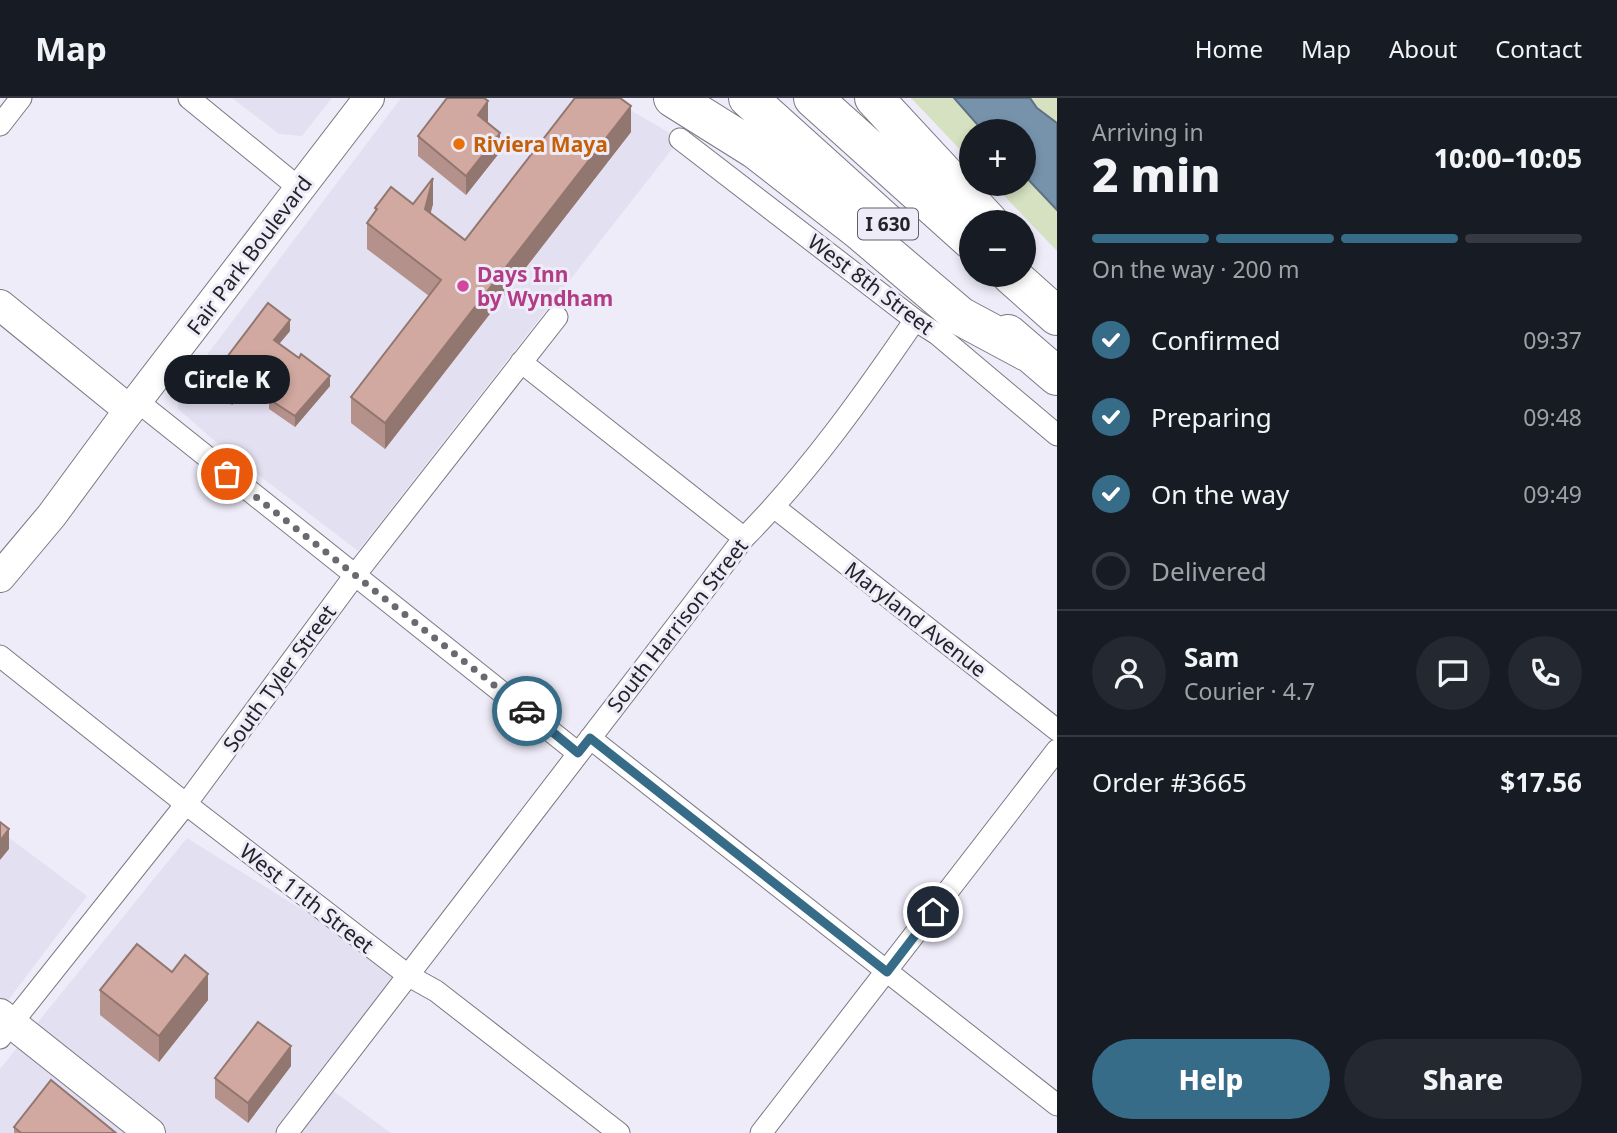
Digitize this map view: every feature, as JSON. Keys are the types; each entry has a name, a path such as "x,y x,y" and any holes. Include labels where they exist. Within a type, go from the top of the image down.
{"highway":[{"path":"673,98 756,150 860,231 960,316 1027,352"},
{"name":"I 630","path":"748,98 1027,352 1057,376"},
{"name":"I 630","path":"813,98 959,229"},
{"path":"874,98 978,210"},
{"path":"1036,277 1057,301"},
{"path":"1024,287 1057,316"}],"main road":[{"name":"Fair Park Boulevard","path":"0,577 52,515 369,98"},
{"path":"0,305 133,405"},
{"path":"4,1026 150,1133"}],"street":[{"path":"0,125 21,98"},
{"path":"189,98 299,188"},
{"name":"West 8th Street","path":"680,138 947,342 1057,435"},
{"name":"South Tyler Street","path":"4,1026 186,804 355,575 556,317"},
{"name":"South Harrison Street","path":"287,1133 744,538 775,507 862,397 915,320"},
{"path":"521,362 744,538"},
{"path":"133,405 355,575 887,972 1057,1105"},
{"name":"Maryland Avenue","path":"775,507 1057,730"},
{"name":"West 11th Street","path":"0,656 409,976 436,991 619,1133"},
{"path":"761,1133 1057,750"}],"shaded area":[{"path":"232,98 332,98 302,136 279,134"},
{"path":"401,98 610,98 680,139 358,551 218,444 178,409 179,392"},
{"path":"0,831 87,896 0,1011"},
{"path":"187,838 409,976 325,1085 391,1133 0,1133 0,1069"}],"green space":[{"path":"911,98 1057,98 1057,251 1036,229 1036,210 1018,210 1004,196 1036,196 1036,119 959,119 959,148"}],"water":[{"path":"954,98 1030,98 1037,108 1057,123 1057,210 1036,188 1036,119 972,119"}],"building":[{"name":"Riviera Maya","path":"447,98 484,98 488,101 478,115 500,133 466,176 418,136"},
{"name":"Days Inn by Wyndham","path":"575,98 620,98 631,106 385,423 351,397 441,280 367,223 377,209 375,208 391,187 413,204 433,178 425,209 465,240"},
{"path":"268,303 290,320 274,340 299,358 301,354 330,376 295,416 269,399 274,392 248,374 232,394 211,378"},
{"path":"0,822 9,829 0,841"},
{"path":"137,944 172,972 185,955 208,974 159,1036 100,990"},
{"path":"258,1022 291,1046 248,1103 215,1078"},
{"path":"51,1080 116,1133 21,1133 14,1127"}],"way so far":[{"path":"227,474 527,711"}],"place":[{"name":"Riviera Maya","path":"459,144"},
{"name":"Days Inn by Wyndham","path":"463,286"},
{"name":"Circle K","path":"227,474"}],"route":[{"path":"527,711 578,753 590,738 887,972 933,912"}]}
